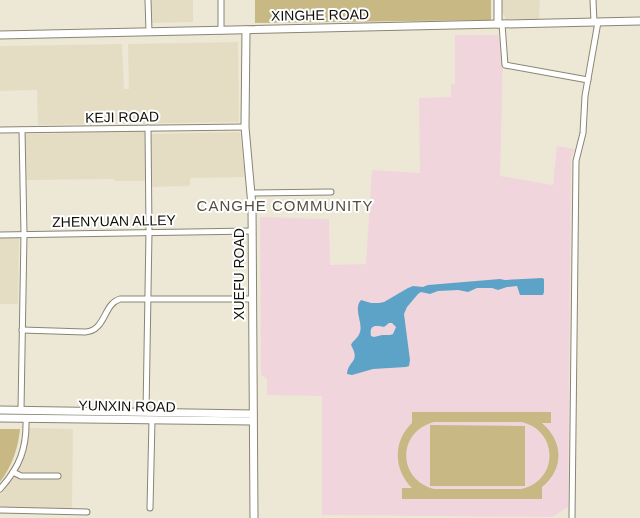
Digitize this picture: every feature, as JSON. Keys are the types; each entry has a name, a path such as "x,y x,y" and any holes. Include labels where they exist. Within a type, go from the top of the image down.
{"street":[{"path":"148,0 149,32"},
{"path":"221,0 221,30"},
{"path":"498,0 505,65 588,80"},
{"path":"572,518 576,161 583,133 585,96 596,22 593,0"},
{"name":"XINGHE ROAD","path":"0,35 640,21"},
{"name":"XUEFU ROAD","path":"246,30 245,127 252,193 254,518"},
{"name":"KEJI ROAD","path":"0,130 245,127"},
{"path":"146,412 149,232 148,128"},
{"path":"21,410 24,234 22,130"},
{"path":"252,193 331,192"},
{"name":"ZHENYUAN ALLEY","path":"0,234 252,231"},
{"path":"22,330 89,332 100,325 113,302 124,298 252,299"},
{"name":"YUNXIN ROAD","path":"0,410 146,412 253,417"},
{"name":"YUNXIN ROAD","path":"0,418 152,420 253,417"},
{"path":"0,489 20,460 25,436 26,418"},
{"path":"150,508 152,420"},
{"path":"13,472 21,476 58,476"},
{"path":"0,510 87,512"}],"shaded area":[{"path":"150,0 193,0 193,22 150,23"},
{"path":"255,0 491,0 491,20 255,23"},
{"path":"502,0 540,0 539,19 506,19 502,12"},
{"path":"455,35 498,35 503,56 500,176 553,185 557,146 575,149 571,158 568,507 552,517 322,515 322,396 267,395 267,379 261,375 260,217 329,219 330,265 366,264 372,170 420,173 419,98 451,97 451,84 455,84"},
{"path":"238,42 239,122 38,125 37,90 0,91 0,46 122,44 124,89 129,89 128,44"},
{"path":"146,131 146,181 114,181 114,179 26,180 25,134"},
{"path":"240,132 245,177 190,178 190,186 152,187 151,134"},
{"path":"19,237 18,304 0,304 0,238"},
{"path":"412,412 551,412 551,423 542,423 554,438 558,455 557,464 549,480 542,487 542,499 402,499 402,488 412,488 401,472 398,455 399,446 401,438 412,423","holes":["434,422 521,422 533,427 542,435 548,445 550,456 548,466 542,476 533,484 521,489 434,489 422,484 413,476 408,466 406,456 408,445 413,435 422,427"]},
{"path":"430,425 525,426 525,486 430,486"},
{"path":"29,428 73,429 72,509 0,509 0,494 14,477 22,461"},
{"path":"0,429 20,429 14,457 0,482"}],"water":[{"path":"542,278 544,279 543,295 520,295 517,286 498,290 492,288 477,288 468,292 458,290 438,291 430,294 421,292 407,307 404,314 410,360 409,366 373,369 352,375 347,374 349,366 355,355 351,345 358,336 361,328 358,307 361,300 371,303 384,302 413,286 423,287 428,285 500,279","holes":["389,323 392,323 396,327 393,334 374,337 371,336 371,330 373,327 384,327"]}],"district":[{"name":"CANGHE COMMUNITY","path":"285,205"}]}
